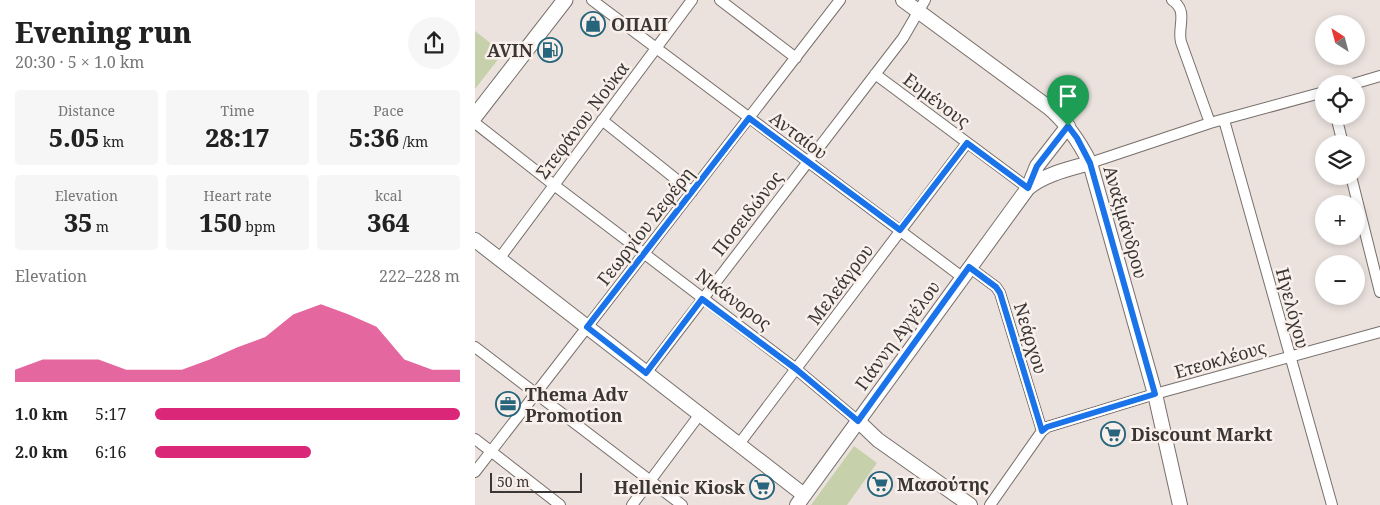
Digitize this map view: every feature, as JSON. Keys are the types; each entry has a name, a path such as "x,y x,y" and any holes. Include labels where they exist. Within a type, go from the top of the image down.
{"main road":[{"path":"475,116 565,0"}],"street":[{"name":"Ανταίου","path":"591,0 900,230 966,272"},
{"name":"Στεφάνου Νούκα","path":"499,258 692,0"},
{"path":"720,0 796,58"},
{"name":"Γεωργίου Σεφέρη","path":"475,472 840,0"},
{"name":"Αναξιμάνδρου","path":"903,0 922,6 1048,107 1068,126 1080,143 1090,163 1155,394 1180,505"},
{"path":"1173,0 1183,13 1179,35 1210,123"},
{"name":"Ποσειδώνος","path":"646,373 903,38 922,6"},
{"name":"Ευμένους","path":"875,74 1028,188"},
{"path":"1365,80 1380,76"},
{"path":"1090,163 1210,123 1315,95"},
{"path":"602,120 692,192"},
{"name":"Ηγελόχου","path":"1224,120 1332,505"},
{"name":"Νικάνορος","path":"475,123 702,299 796,369 878,440 970,505"},
{"name":"Γιάννη Αγγέλου","path":"801,500 1028,188 1037,166 1068,126"},
{"name":"Μελεάγρου","path":"739,444 967,143"},
{"name":"Γιάννη Αγγέλου","path":"1028,188 1047,177 1090,163"},
{"path":"1353,185 1380,292"},
{"path":"475,240 739,444 801,500"},
{"name":"Νεάρχου","path":"966,272 996,287 1000,293 1042,431"},
{"name":"Ετεοκλέους","path":"1042,431 1047,427 1155,394 1380,332"},
{"path":"475,346 535,394 682,505"},
{"path":"632,505 700,414"},
{"path":"990,505 1042,431"},
{"path":"475,439 560,505"}],"green space":[{"path":"475,31 503,53 475,89"},
{"path":"854,446 877,463 847,505 811,505"}],"place":[{"name":"ΟΠΑΠ","path":"593,24"},
{"name":"AVIN","path":"550,50"},
{"name":"Thema Adv Promotion","path":"508,404"},
{"name":"Discount Markt","path":"1113,434"},
{"name":"Μασούτης","path":"880,484"},
{"name":"Hellenic Kiosk","path":"762,487"}],"route":[{"path":"749,118 900,230 967,143 1028,188 1037,166 1068,126 1077,138 1090,163 1155,394 1047,427 1042,431 1000,293 996,287 969,267 858,421 796,369 702,299 646,373 587,327 749,118"}]}
